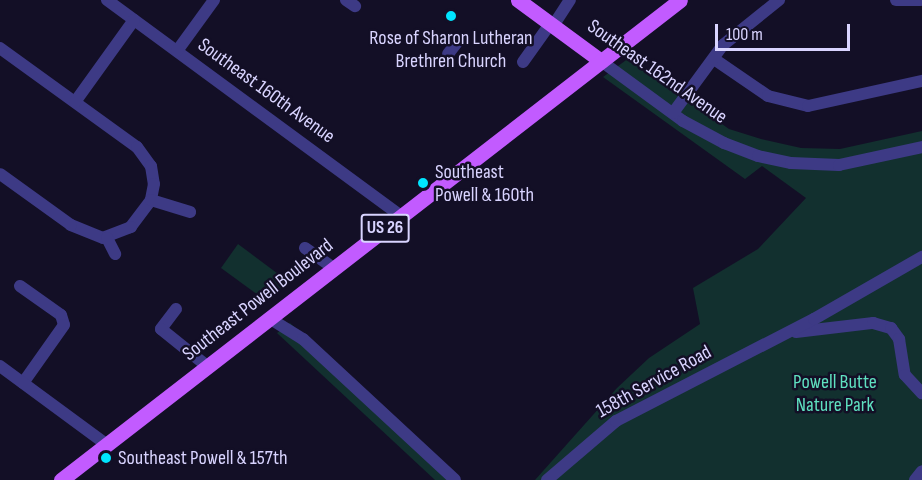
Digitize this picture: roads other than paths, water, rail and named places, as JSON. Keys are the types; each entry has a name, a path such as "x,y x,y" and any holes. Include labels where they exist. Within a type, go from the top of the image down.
{"main road":[{"name":"Southeast Powell Boulevard","path":"61,480 675,2"},
{"name":"Southeast 162nd Avenue","path":"528,3 552,25 601,61"}],"street":[{"name":"Southeast 160th Avenue","path":"106,0 401,216"},
{"path":"177,51 214,0"},
{"path":"523,62 570,0"},
{"path":"673,113 723,45 779,0"},
{"path":"896,0 920,0"},
{"path":"75,102 134,20"},
{"path":"448,54 458,41"},
{"path":"0,48 146,157 154,176 151,200 131,227 107,238 85,233 0,174"},
{"path":"714,59 762,93 808,105 825,105 922,81"},
{"name":"Southeast 162nd Avenue","path":"601,61 673,113 739,150 791,163 852,163 922,147"},
{"path":"151,200 190,212"},
{"path":"107,238 115,254"},
{"path":"305,248 334,268"},
{"name":"158th Service Road","path":"548,480 616,421 788,333 922,257"},
{"path":"20,286 61,315 64,325 23,383"},
{"path":"176,309 161,329 207,366"},
{"path":"269,318 303,339 455,480"},
{"name":"158th Service Road","path":"788,333 873,323 888,326 898,336 905,375 922,393"},
{"path":"0,366 107,445"},
{"path":"915,480 922,471"}],"place":[{"name":"Rose of Sharon Lutheran Brethren Church","path":"451,16"},
{"name":"Southeast Powell & 160th","path":"423,183"},
{"name":"Southeast Powell & 157th","path":"106,458"}],"park label":[{"name":"Powell Butte Nature Park","path":"835,394"}]}
